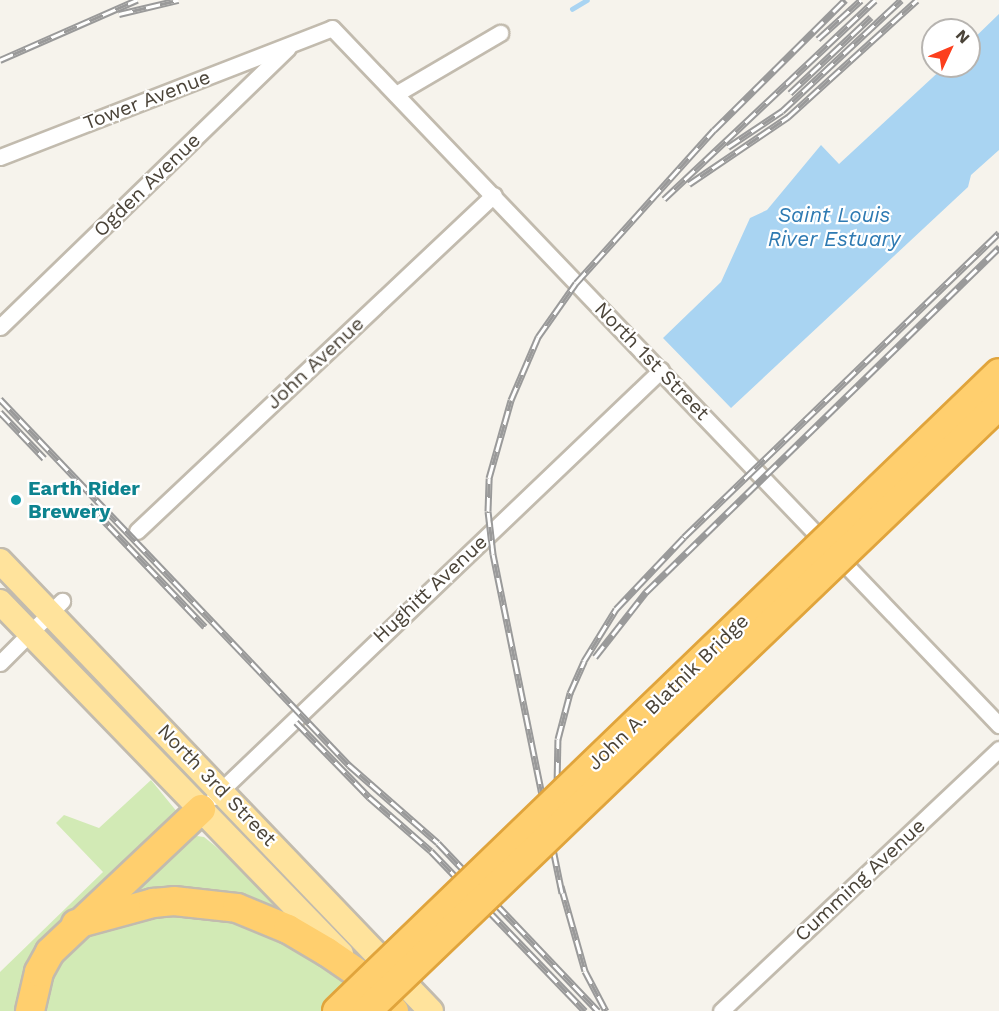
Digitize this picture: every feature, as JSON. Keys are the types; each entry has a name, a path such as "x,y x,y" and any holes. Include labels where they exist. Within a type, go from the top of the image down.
{"highway":[{"name":"John A. Blatnik Bridge","path":"337,1011 999,373"},
{"name":"John A. Blatnik Bridge","path":"367,1011 999,405"},
{"path":"30,1011 39,972 50,952 76,924 201,809"},
{"path":"76,924 153,903 212,903 237,908 288,929 365,978"},
{"name":"North 3rd Street","path":"365,978 394,1011"}],"main road":[{"name":"North 3rd Street","path":"0,561 56,607 221,789 431,1011"},
{"name":"North 3rd Street","path":"0,602 365,978"}],"street":[{"name":"North 1st Street","path":"295,42 332,28 999,725"},
{"path":"396,94 500,33"},
{"name":"Tower Avenue","path":"0,158 295,42"},
{"name":"Ogden Avenue","path":"0,327 295,42"},
{"name":"John Avenue","path":"137,531 494,195"},
{"name":"Hughitt Avenue","path":"201,809 661,370"},
{"path":"0,663 56,607"},
{"name":"Cumming Avenue","path":"721,1011 999,749"}],"green space":[{"path":"151,780 178,813 59,933 22,1011 0,1011 0,972 103,872 56,823 64,815 99,828"},
{"path":"190,835 204,837 214,845 282,906 292,926 115,905"},
{"path":"225,912 332,967 374,1011 40,1011 45,983 70,942 131,916"}],"water":[{"name":"Saint Louis River Estuary","path":"999,14 999,150 971,175 968,187 731,408 663,338 721,282 750,218 767,210 821,145 839,164 932,78 981,78 981,31"}],"waterway":[{"path":"572,9 587,0"}],"railway":[{"path":"0,60 137,0"},
{"path":"119,14 178,0"},
{"path":"562,893 493,554 488,511 489,478 511,400 538,337 576,283 714,130 845,0"},
{"path":"818,39 861,0"},
{"path":"664,199 875,0"},
{"path":"728,147 782,111 901,0"},
{"path":"689,184 788,117 917,0"},
{"path":"790,93 871,17"},
{"path":"556,832 558,739 570,693 584,661 616,609 684,537 999,233"},
{"path":"595,657 646,592 999,247"},
{"path":"0,399 349,765 438,843 598,1011"},
{"path":"0,412 44,458"},
{"path":"89,505 205,627"},
{"path":"296,722 369,797 431,851 585,1011"},
{"path":"561,886 585,971 606,1011"}],"place":[{"name":"Earth Rider Brewery","path":"16,500"}]}
